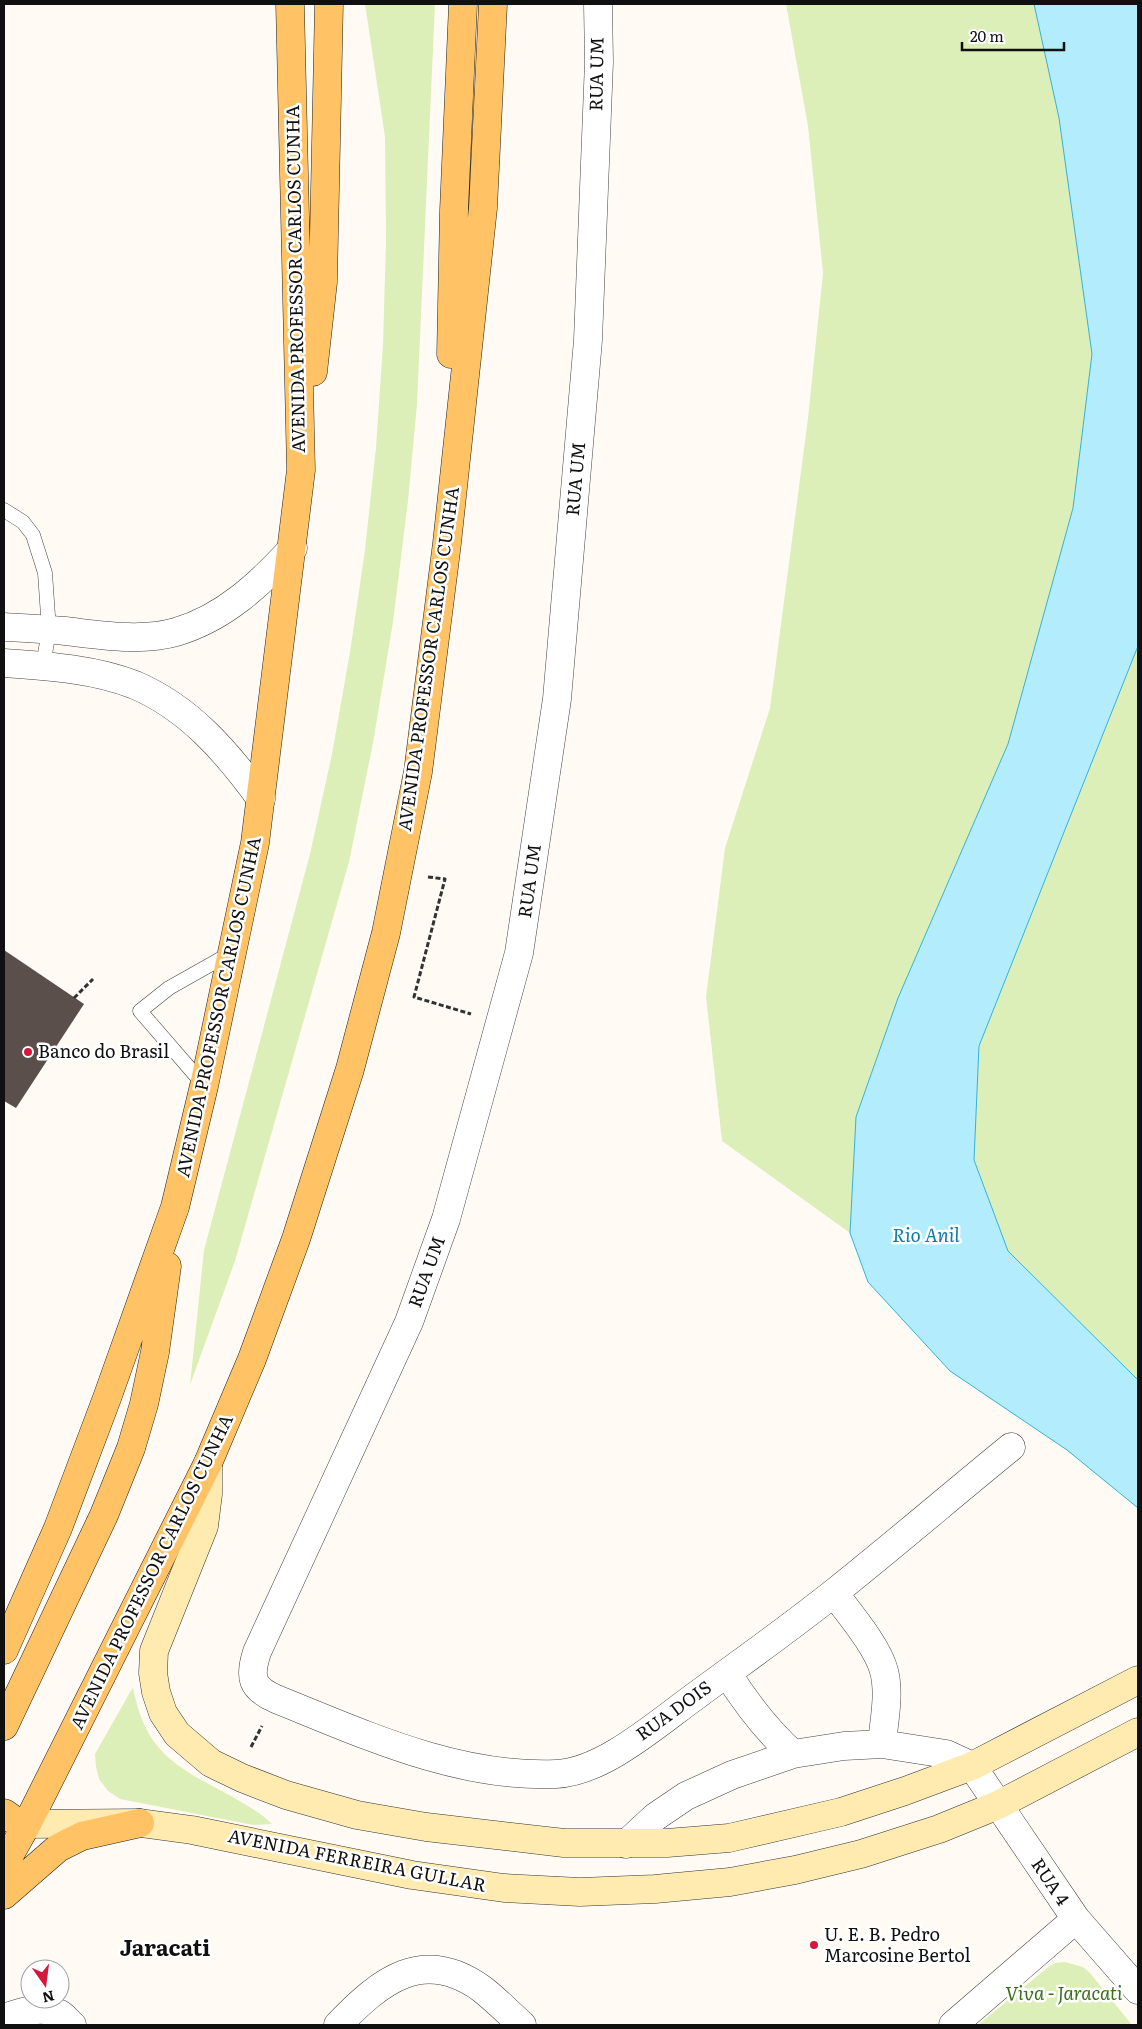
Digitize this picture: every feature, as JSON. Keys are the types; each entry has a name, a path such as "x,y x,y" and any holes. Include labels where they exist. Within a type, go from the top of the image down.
{"main road":[{"name":"AVENIDA PROFESSOR CARLOS CUNHA","path":"4,1650 58,1528 107,1398 175,1207 204,1086 256,844 301,470 290,4"},
{"path":"301,470 323,282 329,4"},
{"path":"447,543 454,210 463,4"},
{"name":"AVENIDA PROFESSOR CARLOS CUNHA","path":"4,1865 15,1819 208,1464 252,1359 296,1239 350,1069 386,933 418,772 447,543 483,208 493,4"},
{"path":"4,1726 104,1515 131,1448 144,1404 154,1352 175,1207"},
{"path":"208,1464 208,1494 204,1526 154,1651 153,1673 162,1713 176,1734 211,1762 242,1778 318,1806 426,1827 554,1842 626,1844 729,1838 841,1812 972,1766 1133,1683"},
{"name":"AVENIDA FERREIRA GULLAR","path":"15,1819 140,1822 192,1830 412,1875 504,1888 580,1892 664,1888 730,1882 795,1870 861,1854 939,1829 998,1805 1138,1732"},
{"path":"4,1895 58,1848 82,1836 140,1822"}],"street":[{"name":"RUA UM","path":"276,1699 261,1690 254,1682 253,1666 257,1652 409,1322 446,1219 519,953 557,698 588,340 599,62 598,4"},
{"path":"4,627 138,636 175,632 205,620 235,603 266,577 293,548"},
{"path":"4,663 43,666 94,674 135,685 175,707 198,725 221,748 261,799"},
{"name":"RUA DOIS","path":"276,1699 395,1747 445,1761 502,1772 558,1774 577,1770 609,1758 727,1673 834,1593 1011,1447"},
{"path":"834,1593 878,1657 884,1670 886,1692 882,1744"},
{"path":"727,1673 750,1710 769,1732 793,1754"},
{"path":"626,1844 655,1817 686,1796 732,1775 793,1754 844,1746 882,1744 946,1754 972,1766"},
{"name":"RUA 4","path":"972,1766 1076,1919 1138,1990"},
{"path":"953,2025 1076,1919"},
{"path":"338,2025 363,1998 383,1984 420,1970 441,1969 456,1974 482,1989 522,2025"},
{"path":"4,2018 39,2009 61,2014 72,2025"}],"lane":[{"path":"4,510 23,522 33,535 45,573 49,630 43,666"},
{"path":"204,1086 140,1011 169,988 232,953"}],"path":[{"path":"398,872 445,879 414,997 501,1022"},
{"path":"74,998 93,979"},
{"path":"250,1748 264,1723"}],"green space":[{"path":"365,4 435,4 417,404 408,501 393,622 373,743 349,862 235,1261 190,1385 204,1250 310,854 332,754 365,550 376,447 383,344 386,241 385,137"},
{"path":"786,4 1034,4 1059,118 1092,354 1073,508 1008,744 898,998 856,1117 850,1233 722,1141 706,997 725,848 770,708 808,418 823,273 808,126"},
{"path":"1138,646 1138,1380 1008,1251 974,1160 979,1046"},
{"path":"133,1687 138,1709 146,1728 155,1743 166,1755 195,1776 253,1809 272,1824 253,1825 120,1799 108,1791 99,1779 95,1754"},
{"name":"Viva - Jaracati","path":"1065,1962 1083,1967 1090,1973 1132,2025 978,2025 1047,1968 1055,1963"}],"water":[{"name":"Rio Anil","path":"1034,4 1138,4 1138,646 979,1046 974,1160 1008,1251 1138,1380 1138,1508 1067,1450 950,1371 868,1282 850,1233 856,1117 898,998 1008,744 1073,508 1092,354 1059,118"}],"building":[{"name":"Banco do Brasil","path":"4,950 84,1004 16,1108 4,1101"}],"place":[{"name":"Banco do Brasil","path":"28,1052"},
{"name":"U. E. B. Pedro Marcosine Bertol","path":"814,1945"}],"district":[{"name":"Jaracati","path":"165,1948"}]}
